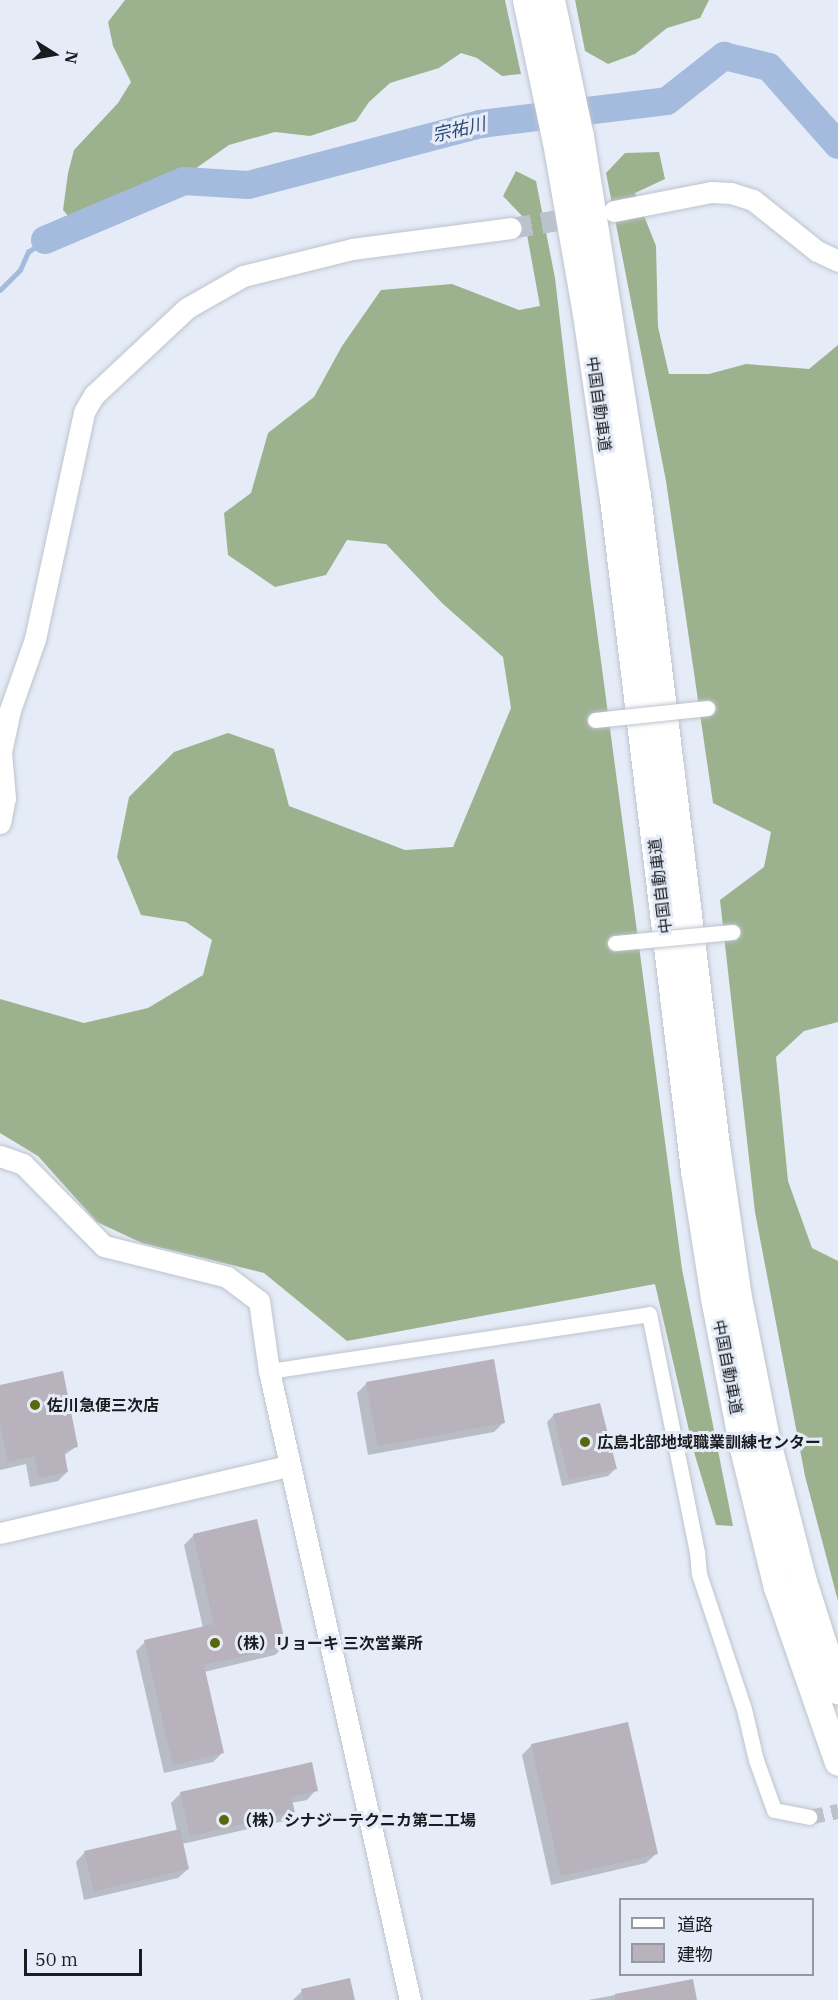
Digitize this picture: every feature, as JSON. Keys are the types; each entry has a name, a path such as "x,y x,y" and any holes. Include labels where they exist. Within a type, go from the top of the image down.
{"highway":[{"name":"中国自動車道","path":"526,0 556,80"},
{"name":"中国自動車道","path":"551,0 556,80 637,495 716,1144 738,1297 772,1460 803,1581 838,1691"},
{"name":"中国自動車道","path":"568,139 586,314 613,498 691,1146 714,1298 744,1448 777,1587 838,1762"}],"street":[{"path":"614,211 711,192 731,193 753,200 817,251 838,261"},
{"path":"0,823 5,798 1,752 10,710 35,639 84,412 94,394 187,308 243,276 352,249 511,228"},
{"path":"595,720 707,708"},
{"path":"615,943 732,932"},
{"path":"0,1156 23,1164 104,1246 227,1277 259,1301 268,1371 410,2000"},
{"path":"268,1371 649,1314 698,1552 699,1574 744,1709 756,1760 774,1810 809,1817"},
{"path":"0,1533 289,1466"}],"green space":[{"path":"125,0 505,0 521,74 502,76 477,58 461,53 439,68 390,83 369,102 356,121 310,136 275,132 229,145 192,171 69,217 63,210 74,150 118,103 131,82 113,46 108,22"},
{"path":"575,0 709,0 700,18 667,28 635,54 608,64 585,51"},
{"path":"659,152 665,179 635,193 656,246 658,327 669,374 709,374 746,364 809,369 838,345 838,1022 804,1031 776,1057 788,1181 812,1248 838,1261 838,1601 805,1476 755,1212 720,900 764,867 771,832 713,803 666,481 606,173 625,153"},
{"path":"516,171 536,181 555,278 591,586 682,1269 733,1526 716,1525 694,1452 655,1284 347,1341 264,1273 142,1243 97,1222 38,1156 0,1133 0,999 84,1023 148,1008 203,975 212,940 186,922 141,915 117,857 129,797 174,752 228,733 274,749 289,806 405,850 453,847 511,708 503,657 442,603 386,544 347,540 326,575 275,587 228,555 224,513 251,493 268,433 314,397 342,346 381,290 452,284 519,310 540,306 524,218 503,196"}],"building":[{"path":"494,1359 505,1423 378,1446 366,1382"},
{"name":"佐川急便三次店","path":"63,1371 78,1447 64,1450 68,1472 39,1478 34,1456 8,1462 0,1425 0,1385"},
{"name":"広島北部地域職業訓練センター","path":"600,1403 617,1469 569,1480 553,1414"},
{"name":"（株）リョーキ 三次営業所","path":"257,1519 286,1646 204,1665 224,1753 173,1765 144,1640 214,1624 193,1534"},
{"path":"628,1722 658,1854 561,1876 531,1744"},
{"path":"312,1762 318,1791 291,1797 295,1812 190,1836 180,1792"},
{"path":"180,1829 189,1869 94,1891 84,1851"},
{"path":"350,1978 355,2000 304,2000 301,1989"},
{"path":"693,1979 697,2000 615,2000 615,1994"}],"waterway":[{"name":"宗祐川","path":"45,240 184,181 248,185 481,124 667,101 724,56 769,67 838,145"},
{"path":"0,290 20,270 28,252 45,240"}],"tunnel":[{"path":"511,228 583,216"},
{"path":"809,1817 838,1811"}],"place":[{"name":"佐川急便三次店","path":"35,1405"},
{"name":"広島北部地域職業訓練センター","path":"585,1442"},
{"name":"（株）リョーキ 三次営業所","path":"215,1643"},
{"name":"（株）シナジーテクニカ第二工場","path":"224,1820"}]}
